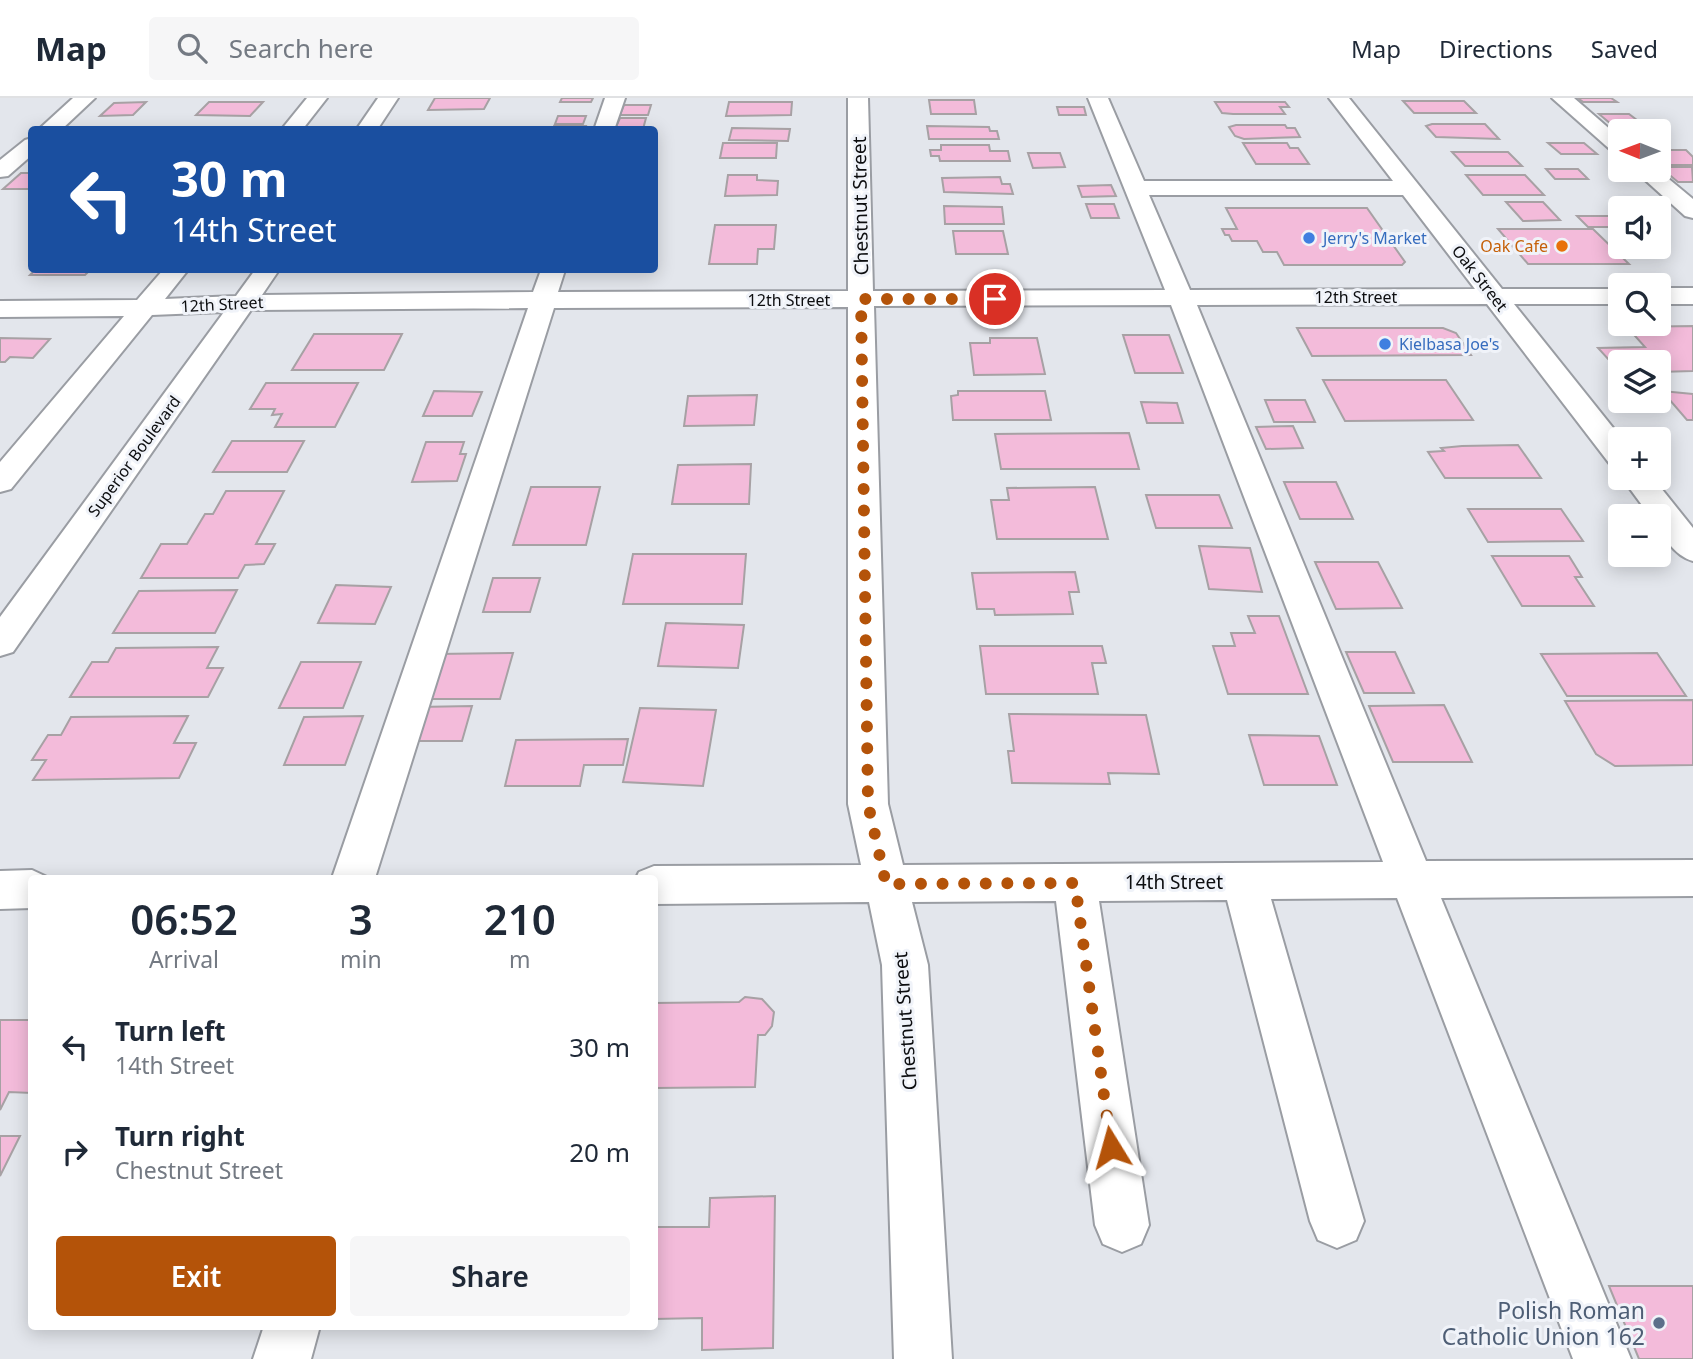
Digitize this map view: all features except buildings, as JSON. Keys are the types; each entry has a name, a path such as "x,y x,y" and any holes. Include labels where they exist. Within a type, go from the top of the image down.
{"street":[{"path":"53,126 85,98"},
{"path":"294,126 317,98"},
{"path":"369,126 388,98"},
{"path":"605,126 615,98"},
{"name":"Chestnut Street","path":"858,98 868,804 905,965 923,1359"},
{"path":"1098,98 1181,298 1602,1359"},
{"name":"Oak Street","path":"1339,98 1608,442"},
{"path":"1562,98 1608,138"},
{"path":"0,171 28,147"},
{"path":"1659,182 1693,211"},
{"path":"1135,188 1408,188"},
{"path":"0,482 173,273"},
{"name":"Superior Boulevard","path":"0,643 265,273"},
{"path":"355,875 547,285"},
{"name":"12th Street","path":"0,309 144,308 547,285 861,299 1608,296"},
{"path":"1671,296 1693,296"},
{"path":"1646,490 1693,550"},
{"name":"14th Street","path":"658,885 1693,878"},
{"path":"1244,882 1337,1221"},
{"path":"1075,883 1122,1225"},
{"path":"0,890 28,890"},
{"path":"282,1359 291,1330"}],"place":[{"name":"Jerry's Market","path":"1309,238"},
{"name":"Oak Cafe","path":"1562,246"},
{"name":"Kielbasa Joe's","path":"1385,344"},
{"name":"Polish Roman Catholic Union 162","path":"1659,1323"}],"route":[{"path":"995,299 861,299 868,804 886,884 1075,883 1111,1147"}]}
